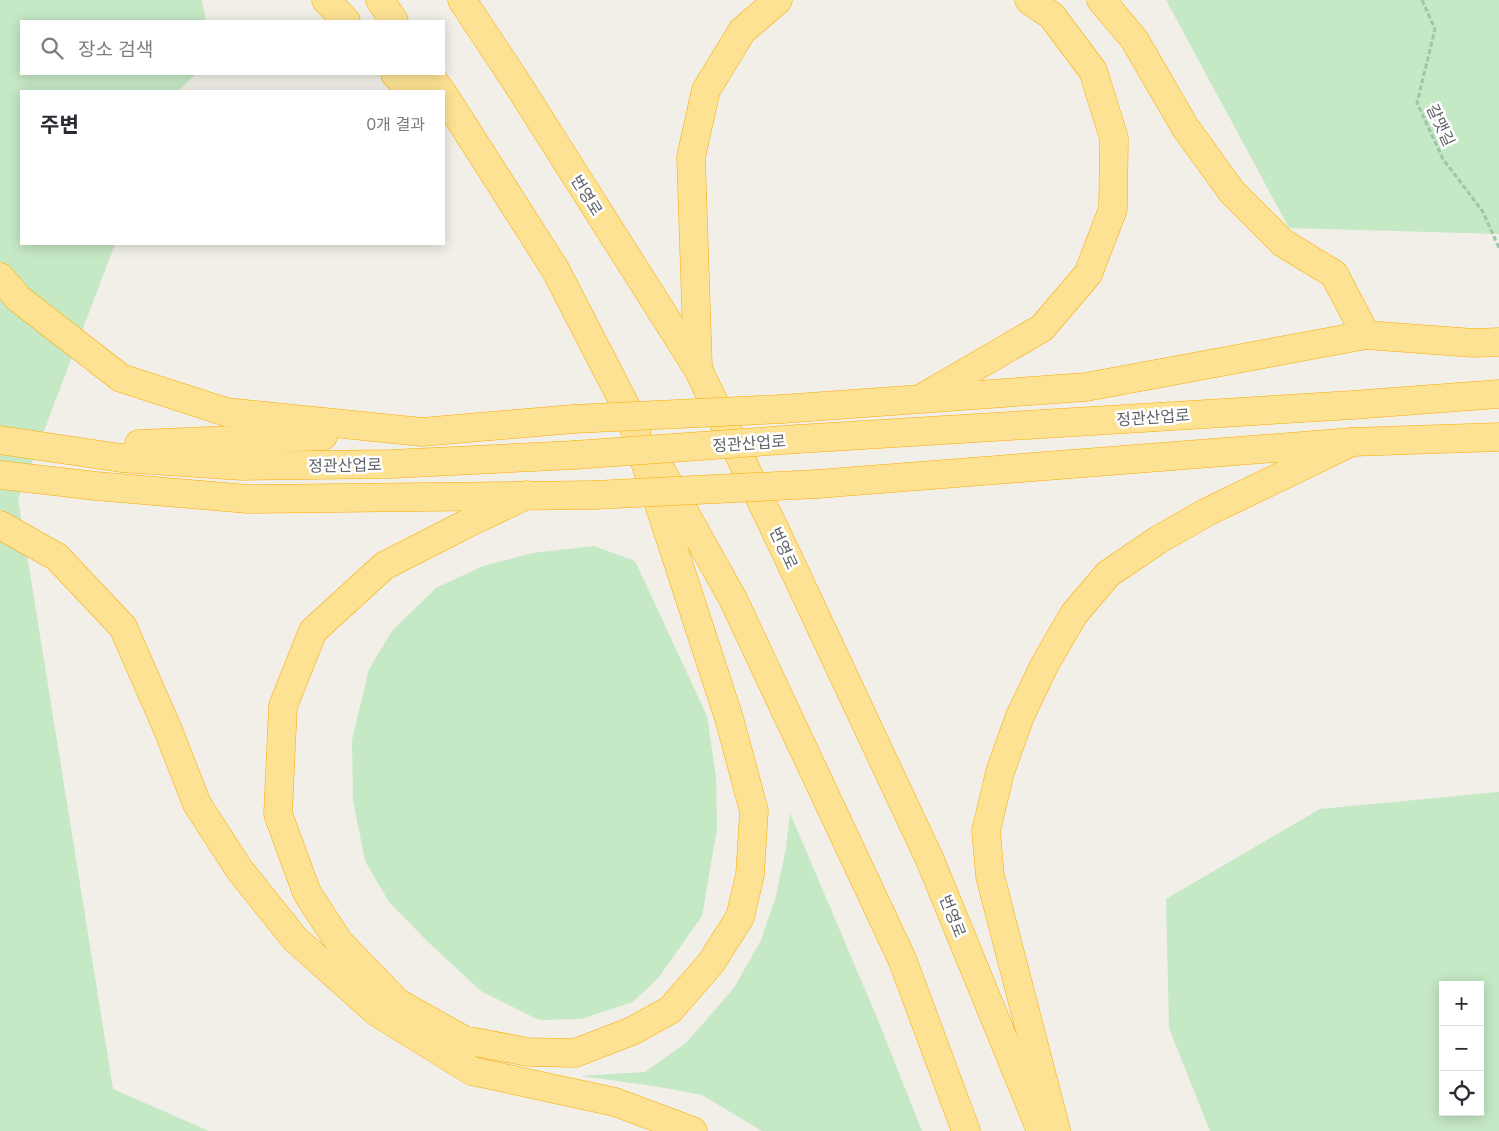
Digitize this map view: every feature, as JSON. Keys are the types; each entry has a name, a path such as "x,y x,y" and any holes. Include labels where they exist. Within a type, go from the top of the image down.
{"highway":[{"path":"326,0 345,20"},
{"path":"380,0 393,20"},
{"name":"번영로","path":"462,0 515,80 698,369 792,564 930,860 1041,1131"},
{"path":"698,369 692,157 706,90 742,31 778,0"},
{"path":"920,399 1042,328 1088,274 1112,209 1114,138 1093,71 1052,16 1029,0"},
{"path":"1101,0 1134,39 1185,127 1232,192 1283,243 1334,274 1366,335"},
{"path":"396,75 410,90"},
{"path":"430,75 440,90"},
{"path":"445,97 555,269 629,413 738,608 902,959 966,1131"},
{"path":"445,127 508,195"},
{"path":"0,277 19,299 121,378 226,412 422,432"},
{"path":"48,447 422,432 573,420 782,409 1086,387 1366,335 1474,343 1499,342"},
{"name":"정관산업로","path":"0,440 121,458 243,466 391,464 574,455 1499,394"},
{"path":"527,495 384,566 313,632 283,706 278,814 307,893 339,942 398,1003 464,1040 528,1052 574,1053 632,1031 670,1010 711,963 740,917 750,875 754,811 729,718 629,413"},
{"name":"정관산업로","path":"0,474 96,486 248,499 594,495 817,484 1352,442 1499,437"},
{"path":"1056,1131 990,876 986,831 1000,772 1020,716 1045,664 1074,614 1108,574 1158,540 1207,512 1352,442"},
{"path":"0,525 57,557 123,627 168,730 197,804 240,870 295,939 378,1013 472,1071 615,1102 693,1131"}],"path":[{"name":"갈맷길","path":"1422,0 1435,29 1417,103 1444,159 1483,212 1499,248"}],"green space":[{"path":"0,0 202,0 206,20 20,20 20,75 195,75 179,90 20,90 20,245 115,245 18,499 113,1089 209,1131 0,1131"},
{"path":"1166,0 1499,0 1499,234 1289,228"},
{"path":"594,546 635,561 707,716 716,777 717,829 702,916 659,977 633,1002 581,1019 539,1020 481,991 428,942 389,902 365,861 353,800 352,740 369,669 392,631 436,588 483,566 533,553"},
{"path":"1499,792 1499,1131 1210,1131 1169,1028 1166,899 1320,809"},
{"path":"790,813 878,1020 922,1131 762,1131 702,1095 581,1076 645,1072 686,1043 734,988 761,940 776,896 786,848"}]}
